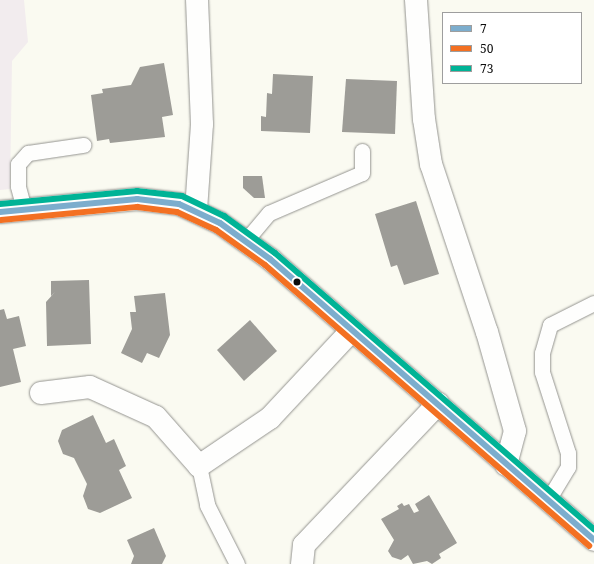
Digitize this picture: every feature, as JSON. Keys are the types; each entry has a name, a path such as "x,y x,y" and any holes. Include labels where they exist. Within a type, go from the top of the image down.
{"street":[{"path":"196,210 202,124 197,0"},
{"path":"416,0 424,119 431,164 487,332 515,431 506,465"},
{"path":"0,212 137,199 179,204 196,210 247,240 594,540"},
{"path":"41,393 90,387 156,417 199,466 270,418 352,330"},
{"path":"302,564 304,545 438,404"}],"lane":[{"path":"24,209 18,186 18,164 28,153 84,145"},
{"path":"247,240 269,213 362,173 362,151"},
{"path":"548,500 568,467 568,453 542,372 542,354 550,325 594,303"},
{"path":"199,466 208,505 237,564"}],"shaded area":[{"path":"0,0 24,0 28,42 12,61 10,189 0,190"}],"building":[{"path":"164,63 173,115 162,117 165,137 110,143 109,139 97,141 91,95 103,93 102,89 131,85 140,67"},
{"path":"273,74 313,76 310,133 261,131 261,116 266,117 267,93 272,94"},
{"path":"346,79 397,81 395,134 342,132"},
{"path":"243,176 262,176 265,198 254,198 243,188"},
{"path":"416,201 439,274 404,285 397,265 391,267 375,214"},
{"path":"89,280 91,344 47,346 46,302 55,292 51,296 51,281"},
{"path":"165,293 170,335 159,358 147,353 142,363 121,353 132,329 130,312 136,312 134,296"},
{"path":"4,309 7,319 19,316 26,346 13,349 21,382 0,387 0,310"},
{"path":"250,320 277,351 244,381 217,350"},
{"path":"93,415 106,443 114,439 126,466 119,470 132,498 100,513 88,509 83,496 87,484 74,458 63,454 58,441 62,430"},
{"path":"429,495 457,543 439,554 441,558 432,564 427,561 413,564 408,555 401,560 392,557 388,551 394,540 381,519 399,509 397,506 402,503 404,506 409,504 414,513 419,511 415,504"},
{"path":"154,528 166,556 162,564 131,564 134,556 127,540"}],"transit line":[{"name":"73","path":"0,204 137,191 182,196 224,216 275,253 594,529"},
{"name":"7","path":"0,212 137,199 179,204 220,223 270,259 594,540"},
{"name":"50","path":"1,220 137,207 177,212 216,230 265,265 589,546"}]}
